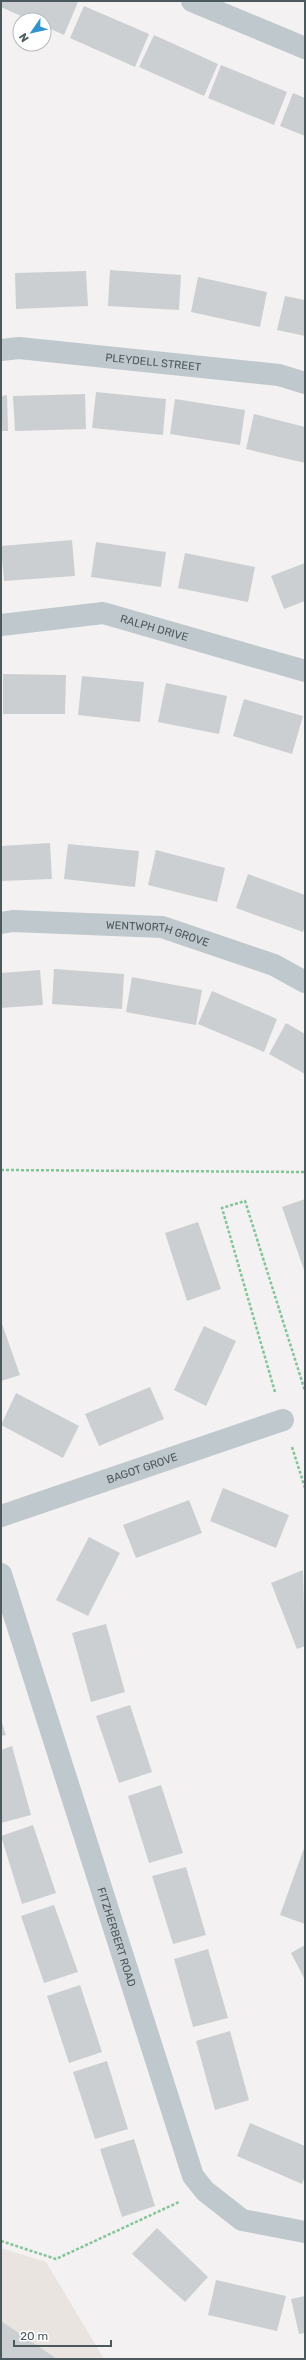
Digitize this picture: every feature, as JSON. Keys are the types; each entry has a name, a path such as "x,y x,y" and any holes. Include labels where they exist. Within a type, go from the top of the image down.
{"street":[{"path":"192,1 305,48"},
{"name":"PLEYDELL STREET","path":"1,350 19,348 279,375 305,383"},
{"name":"RALPH DRIVE","path":"1,625 103,613 305,671"},
{"name":"WENTWORTH GROVE","path":"1,923 13,921 162,927 274,965 305,982"},
{"name":"BAGOT GROVE","path":"1,1516 283,1420"},
{"name":"FITZHERBERT ROAD","path":"1,1574 193,2176 205,2190 242,2220 305,2232"}],"path":[{"path":"1,1170 305,1172"},
{"path":"305,1391 245,1201 222,1208 283,1420 305,1488"},
{"path":"1,2241 56,2259 205,2190"}],"shaded area":[{"path":"1,2248 46,2262 104,2359 1,2359"}],"building":[{"path":"1,1 78,2 64,35 52,30 52,12 12,12 1,7"},
{"path":"84,6 149,34 135,67 70,38"},
{"path":"154,35 218,64 204,96 139,67"},
{"path":"221,65 287,92 274,125 208,98"},
{"path":"293,93 305,98 305,136 280,126"},
{"path":"110,270 181,275 179,310 108,306"},
{"path":"86,271 88,306 16,309 15,273"},
{"path":"198,277 267,292 260,327 191,312"},
{"path":"285,296 305,300 305,336 277,330"},
{"path":"96,392 166,399 163,435 92,428"},
{"path":"85,394 86,429 15,431 13,396"},
{"path":"7,395 8,431 1,431 1,396"},
{"path":"175,399 245,410 240,445 170,434"},
{"path":"254,414 305,427 305,463 246,449"},
{"path":"72,540 75,576 4,581 1,546"},
{"path":"96,542 166,552 161,587 91,577"},
{"path":"185,553 255,567 248,602 178,588"},
{"path":"305,563 305,601 284,609 271,576"},
{"path":"3,674 66,675 65,714 3,714"},
{"path":"82,676 144,682 140,722 78,715"},
{"path":"166,683 227,696 219,734 158,722"},
{"path":"244,699 303,716 292,754 233,736"},
{"path":"50,843 52,879 1,881 1,846"},
{"path":"68,844 139,851 135,887 64,879"},
{"path":"156,850 225,868 217,902 148,885"},
{"path":"248,874 305,895 305,926 303,932 236,908"},
{"path":"54,969 124,974 122,1009 52,1004"},
{"path":"40,970 43,1005 1,1008 1,973"},
{"path":"132,977 202,990 196,1025 126,1012"},
{"path":"212,991 277,1019 264,1052 198,1024"},
{"path":"286,1023 305,1034 305,1074 269,1054"},
{"path":"305,1199 305,1273 282,1207"},
{"path":"198,1222 221,1289 187,1301 165,1233"},
{"path":"1,1321 20,1375 1,1381"},
{"path":"204,1326 236,1341 206,1406 174,1390"},
{"path":"150,1387 164,1419 99,1446 85,1414"},
{"path":"16,1393 79,1426 63,1458 1,1425"},
{"path":"223,1488 289,1515 276,1548 210,1521"},
{"path":"189,1500 202,1533 136,1558 123,1525"},
{"path":"89,1537 120,1553 88,1616 56,1600"},
{"path":"303,1570 305,1646 297,1649 271,1583"},
{"path":"106,1624 125,1692 91,1702 72,1633"},
{"path":"130,1705 152,1772 119,1783 96,1716"},
{"path":"1,1720 6,1735 1,1736"},
{"path":"12,1746 31,1815 1,1823 1,1750"},
{"path":"161,1785 183,1853 149,1863 128,1796"},
{"path":"33,1825 56,1893 22,1904 1,1836"},
{"path":"305,1848 305,1924 280,1915"},
{"path":"186,1867 206,1935 173,1944 152,1876"},
{"path":"54,1905 78,1972 44,1983 21,1916"},
{"path":"305,1945 305,1980 291,1953"},
{"path":"208,1949 228,2018 193,2027 174,1959"},
{"path":"80,1985 102,2052 69,2063 47,1996"},
{"path":"230,2031 249,2100 215,2110 196,2041"},
{"path":"107,2061 128,2129 95,2139 73,2072"},
{"path":"250,2123 305,2146 305,2176 302,2184 237,2156"},
{"path":"134,2139 155,2206 122,2217 100,2149"},
{"path":"157,2228 208,2277 185,2302 132,2254"},
{"path":"216,2280 286,2296 277,2331 208,2315"},
{"path":"305,2296 305,2333 299,2334 291,2299"},
{"path":"1,2321 57,2359 1,2359"}]}
